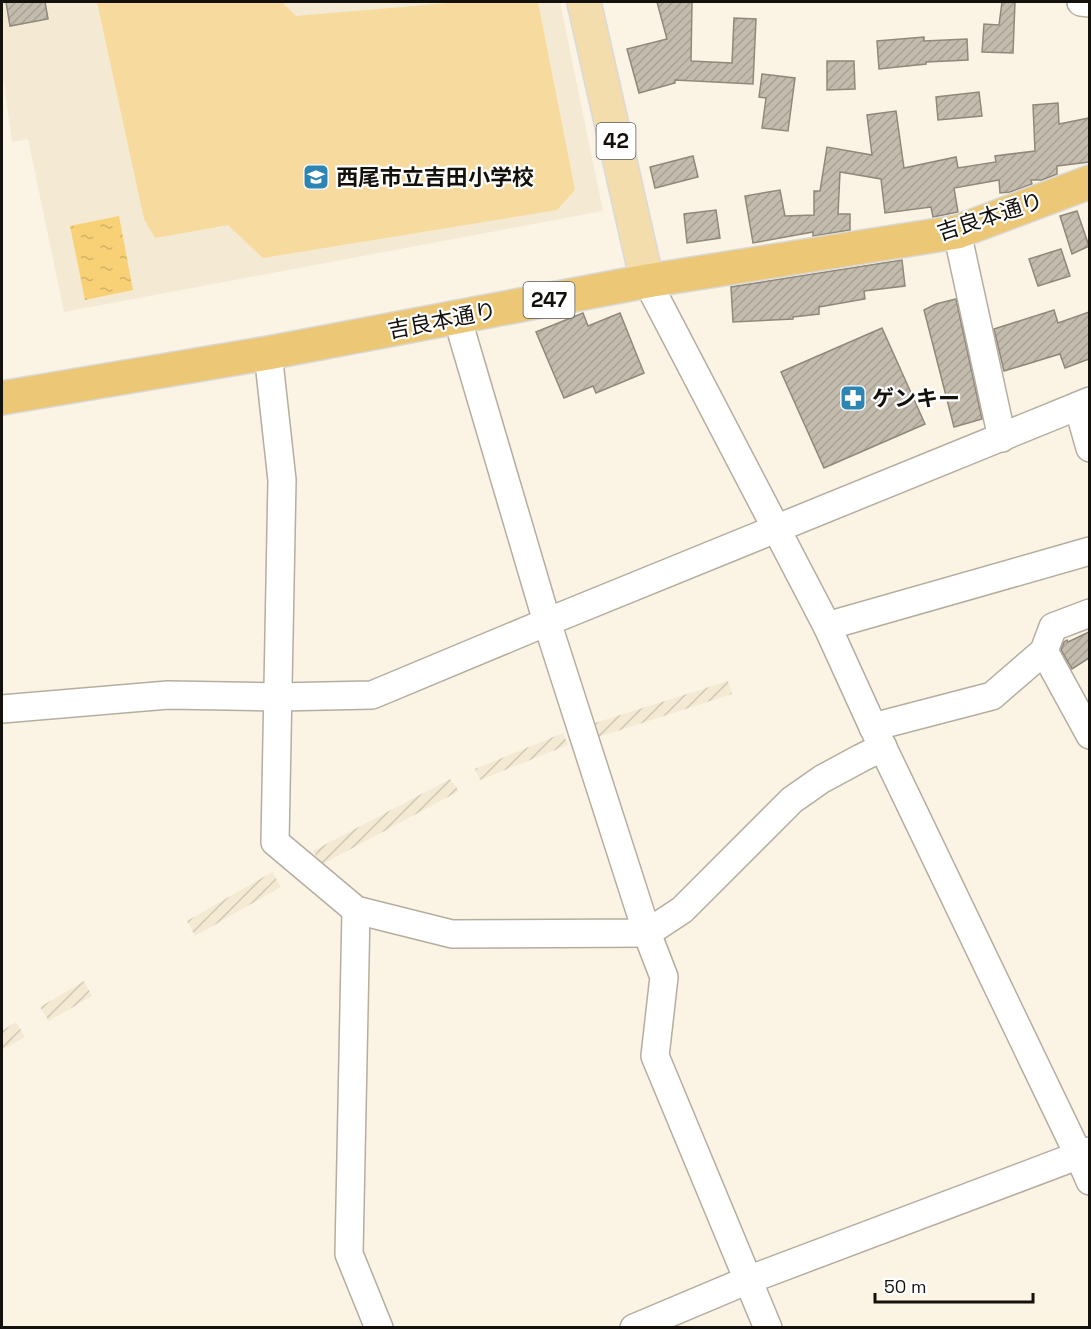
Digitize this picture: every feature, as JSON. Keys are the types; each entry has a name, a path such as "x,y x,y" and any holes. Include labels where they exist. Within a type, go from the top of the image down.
{"highway":[{"name":"吉良本通り","path":"2,398 268,353 647,281 957,232 1089,182"}],"main road":[{"name":"42","path":"584,2 647,281"}],"street":[{"path":"1081,2 1089,3"},
{"path":"957,232 1002,438"},
{"path":"647,281 827,626 878,737 1084,1153 1089,1180"},
{"path":"457,317 547,622 647,933 664,977 655,1056 768,1328"},
{"path":"268,353 282,480 275,842 356,910 452,934 647,933 682,910 792,800 822,779 861,758 878,737 992,696 1044,651 1053,627 1089,613"},
{"path":"2,710 168,695 278,697 372,695 1084,404 1089,448"},
{"path":"827,626 1089,551"},
{"path":"1044,651 1089,735"},
{"path":"356,910 349,1254 378,1328"},
{"path":"634,1328 748,1280 1084,1153"}],"shaded area":[{"name":"西尾市立吉田小学校","path":"2,2 560,2 603,211 64,312 28,139 12,142 2,67"},
{"name":"西尾市立吉田小学校","path":"97,2 282,2 296,16 461,2 538,2 575,190 557,210 263,258 228,225 155,238 144,219"},
{"path":"728,681 732,694 599,737 595,723"},
{"path":"563,733 568,745 480,780 475,769"},
{"path":"450,779 459,791 321,865 313,851"},
{"path":"272,872 281,887 195,936 187,921"},
{"path":"84,981 92,996 49,1021 40,1007"},
{"path":"16,1022 25,1037 2,1050 2,1031"}],"water":[{"path":"119,216 133,290 85,300 70,226"}],"building":[{"path":"6,2 45,2 48,19 10,26"},
{"path":"657,2 692,2 691,61 732,63 734,18 756,19 753,84 675,80 675,83 639,93 627,49 667,39"},
{"path":"1002,2 1015,2 1013,53 982,52 984,24 999,25"},
{"path":"924,37 924,41 967,39 968,60 926,62 926,64 879,69 877,41"},
{"path":"827,61 854,61 855,89 827,90"},
{"path":"762,74 795,78 788,131 762,128 766,98 759,97"},
{"path":"979,92 982,116 938,120 936,97"},
{"path":"1058,103 1059,124 1089,118 1089,162 1057,166 1057,174 1042,180 1031,180 1032,184 1010,192 1000,193 999,180 954,188 958,212 933,217 931,207 885,213 881,179 840,172 838,214 850,214 850,230 813,236 813,232 753,243 745,196 780,190 785,216 814,215 814,191 820,191 827,147 872,155 867,115 896,111 904,168 956,157 958,168 996,162 995,156 1035,151 1033,105"},
{"path":"693,156 698,177 655,188 650,167"},
{"path":"716,210 720,238 687,243 684,214"},
{"path":"1077,211 1089,246 1072,254 1060,216"},
{"path":"1061,249 1070,276 1038,286 1029,259"},
{"path":"902,260 905,286 864,291 865,299 819,307 819,314 793,317 793,319 733,322 731,287"},
{"path":"956,299 982,419 954,427 924,310"},
{"path":"1054,310 1058,323 1089,312 1089,359 1065,368 1060,354 1004,371 994,329"},
{"path":"583,313 588,326 620,313 644,373 596,393 593,386 564,398 536,332"},
{"name":"ゲンキー","path":"882,328 925,424 824,468 781,372"},
{"path":"1089,632 1089,658 1072,669 1061,650 1064,642"}],"place":[{"name":"西尾市立吉田小学校","path":"316,177"},
{"name":"ゲンキー","path":"853,398"}]}
